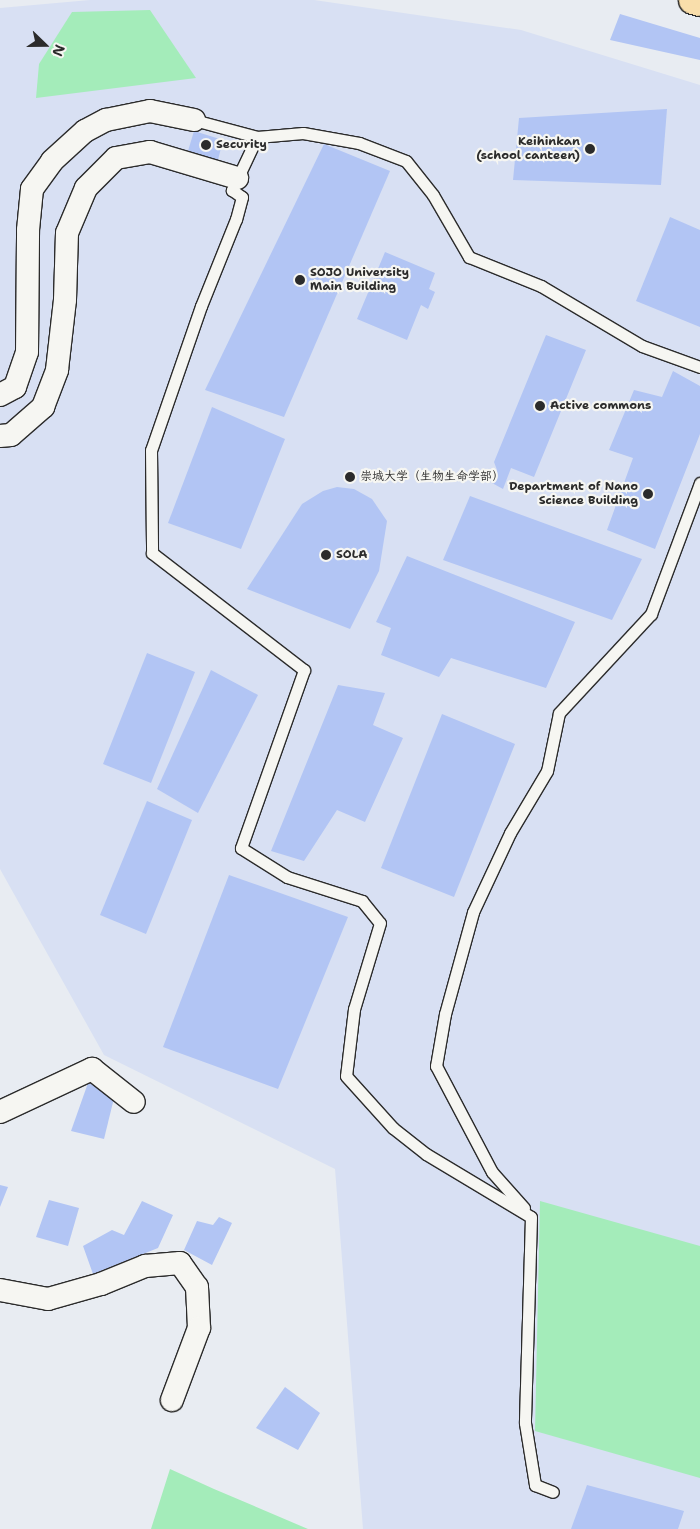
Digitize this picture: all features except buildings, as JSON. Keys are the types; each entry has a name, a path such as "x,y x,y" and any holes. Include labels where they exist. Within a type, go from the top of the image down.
{"main road":[{"path":"693,0 700,2"}],"street":[{"path":"0,394 15,387 27,352 28,230 32,189 52,161 85,131 106,120 150,111 194,120"},
{"path":"0,436 11,434 43,407 57,370 65,300 67,233 86,188 116,158 150,152 237,178"},
{"path":"0,1112 92,1069 134,1102"},
{"path":"0,1290 48,1299 101,1284 145,1266 180,1263 197,1287 199,1328 172,1400"}],"lane":[{"path":"194,120 256,137 303,133 359,143 406,161 433,195 469,257 541,286 642,346 700,367"},
{"path":"256,137 232,190 242,197 236,219 201,306 151,450 152,553 304,670 241,848 288,877 362,901 380,923 354,1009 346,1076 393,1128 426,1154 531,1216"},
{"path":"553,1492 535,1484 525,1423 531,1216 492,1172 436,1066 445,1014 473,912 510,833 547,772 559,713 651,614 700,483"}],"shaded area":[{"name":"崇城大学（生物生命学部）","path":"90,0 314,0 521,30 700,85 700,1529 363,1529 335,1169 104,1055 0,869 0,8"}],"green space":[{"path":"150,10 196,78 36,98 39,64 72,12"},
{"path":"540,1201 700,1246 700,1478 535,1431"},
{"path":"170,1469 214,1489 308,1529 151,1529"}],"place":[{"name":"Security","path":"206,145"},
{"name":"Keihinkan (school canteen)","path":"590,149"},
{"name":"SOJO University Main Building","path":"300,280"},
{"name":"Active commons","path":"540,406"},
{"name":"崇城大学（生物生命学部）","path":"350,477"},
{"name":"Department of Nano Science Building","path":"648,494"},
{"name":"SOLA","path":"326,555"}]}
